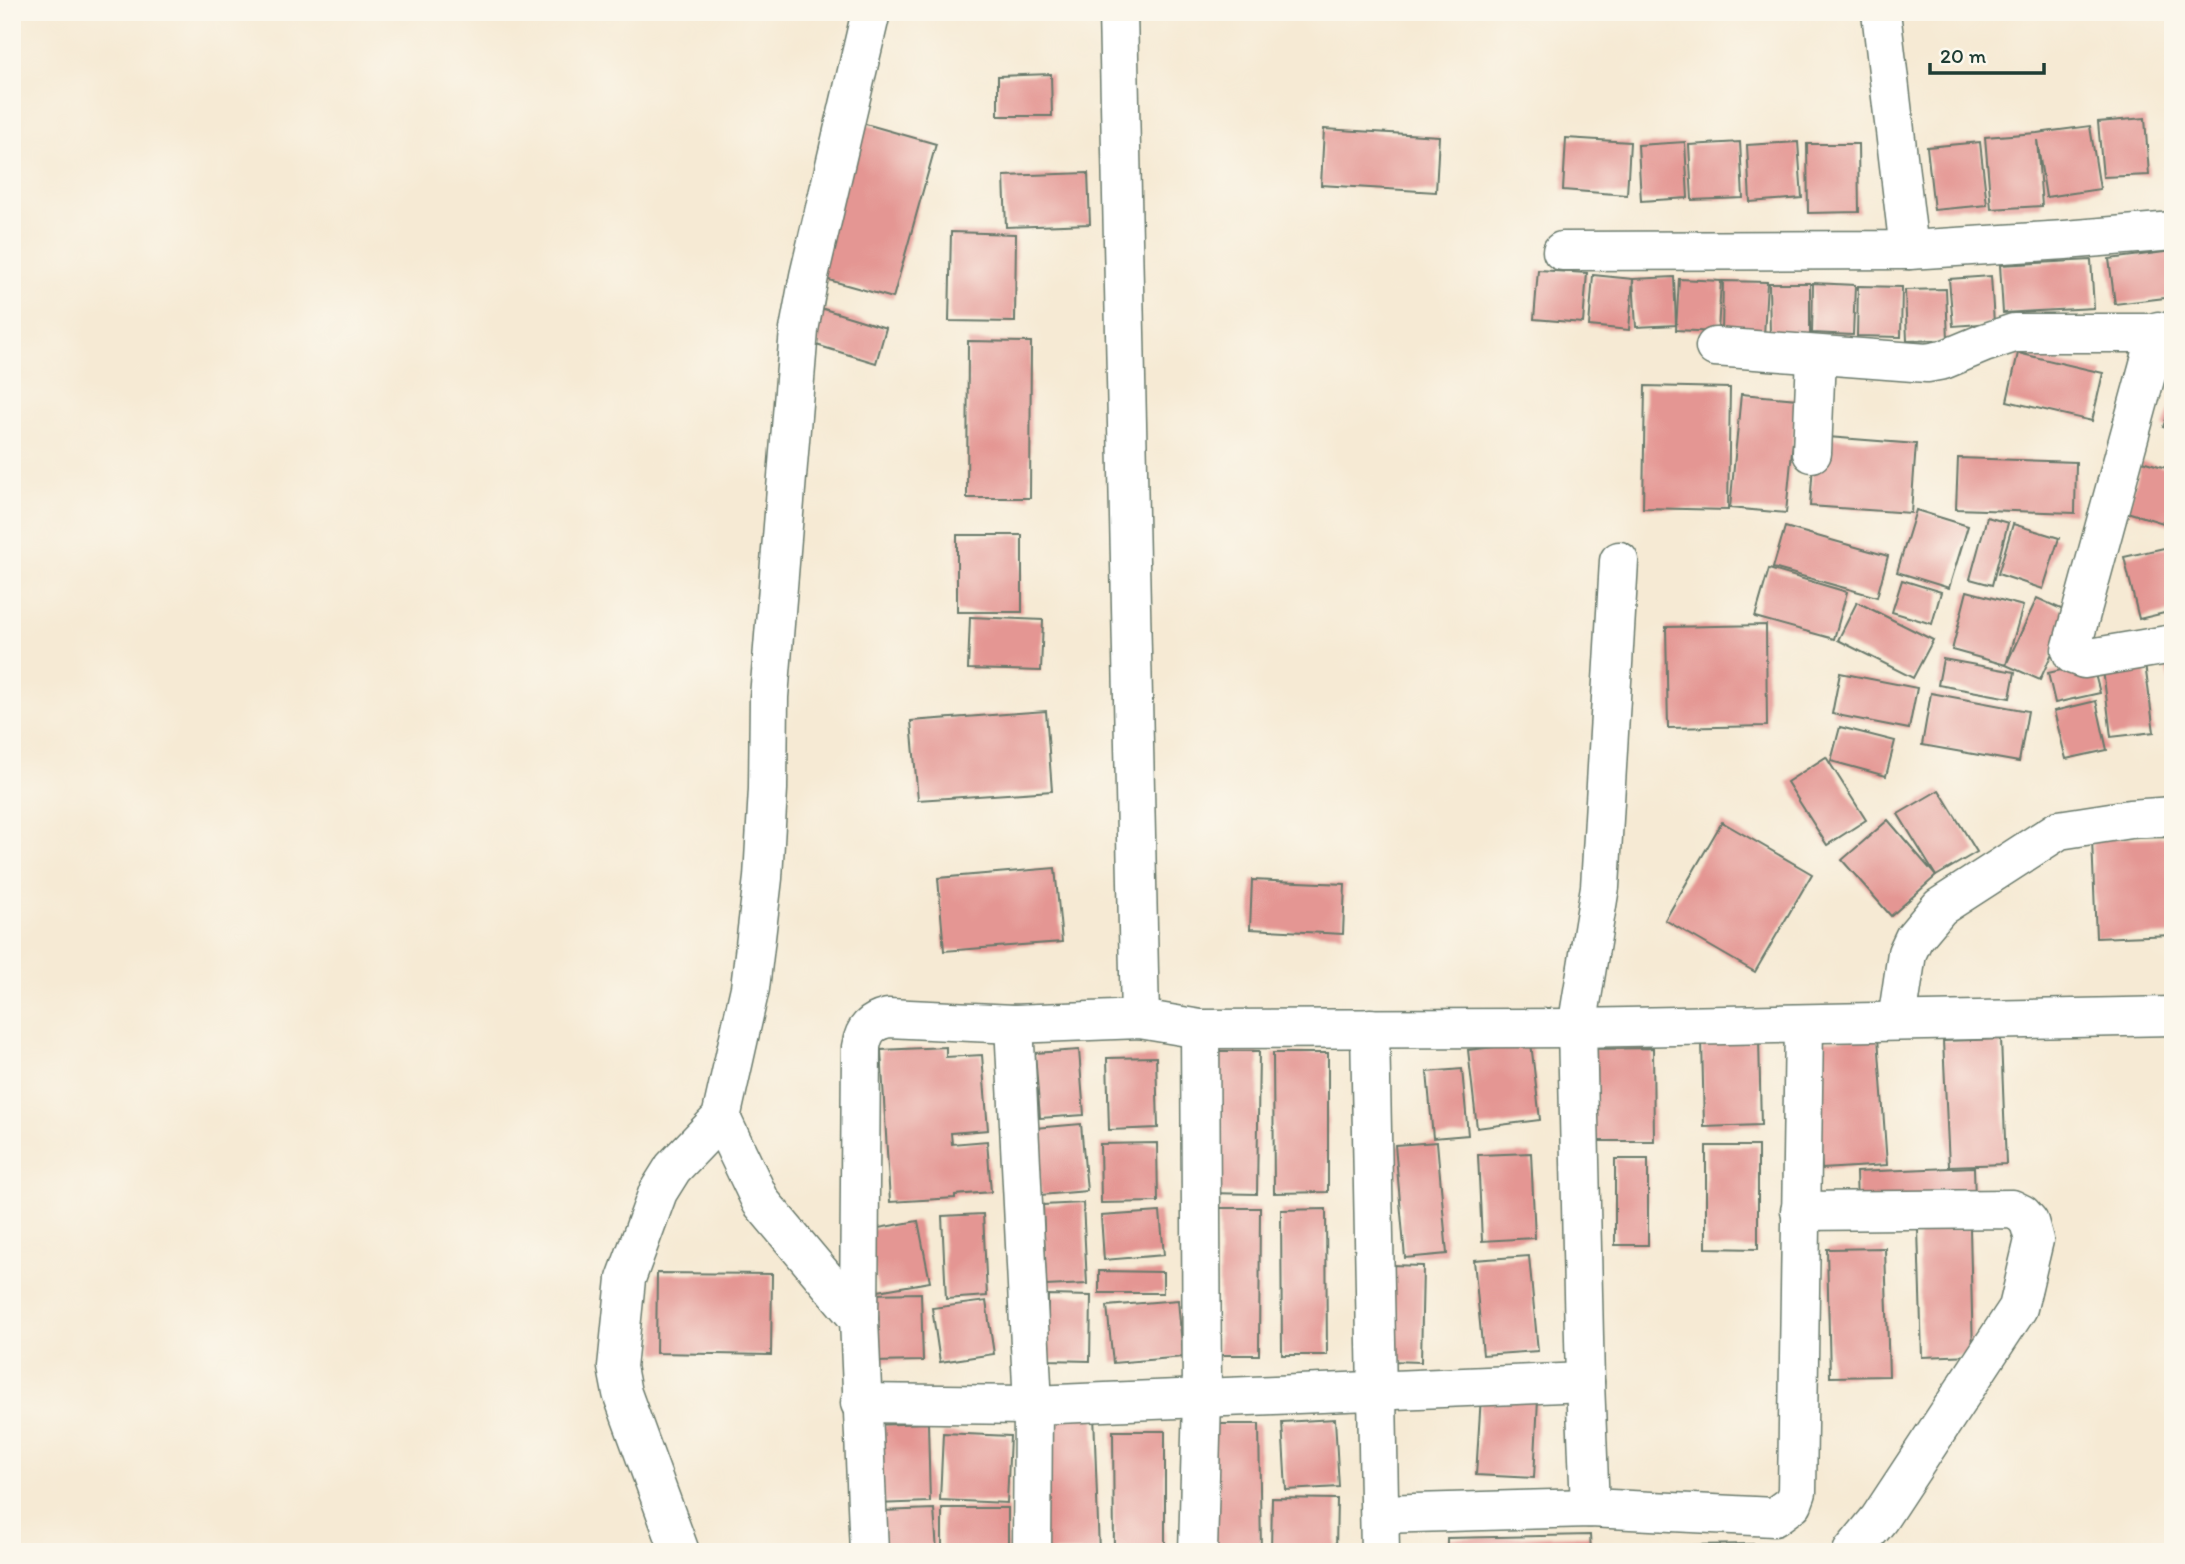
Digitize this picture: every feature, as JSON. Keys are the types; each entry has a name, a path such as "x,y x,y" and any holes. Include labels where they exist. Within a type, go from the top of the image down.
{"street":[{"path":"680,1552 622,1394 617,1367 618,1341 626,1279 659,1192 673,1168 721,1118 750,988 763,878 769,697 799,330 809,276 871,12"},
{"path":"1118,12 1140,1019"},
{"path":"1881,12 1909,250"},
{"path":"1562,251 1909,250 2173,231"},
{"path":"1715,347 1927,363 1943,360 2014,333 2166,332 2071,650 2073,655 2084,659 2173,644"},
{"path":"1812,453 1816,355"},
{"path":"1590,1508 1577,1028 1600,887 1619,562"},
{"path":"1897,1021 1907,953 1919,930 1940,907 2059,830 2130,819 2173,816"},
{"path":"869,1552 860,1403 861,1046 868,1027 878,1021 888,1018 1014,1024 1140,1019 1200,1029 1577,1028 2173,1016"},
{"path":"1014,1024 1033,1405 1032,1552"},
{"path":"1380,1514 1590,1508 1774,1517 1793,1503 1797,1492 1804,1024"},
{"path":"1370,1027 1380,1552"},
{"path":"1198,1552 1202,1398 1200,1029"},
{"path":"721,1118 761,1202 859,1320"},
{"path":"1800,1211 2012,1209 2022,1214 2029,1222 2034,1240 2018,1308 1879,1519 1852,1552"},
{"path":"860,1403 1033,1405 1585,1382"}],"building":[{"path":"1051,74 1052,116 998,116 998,76"},
{"path":"2145,118 2149,175 2103,177 2098,122"},
{"path":"855,121 936,144 893,298 811,275"},
{"path":"2090,126 2100,189 2046,197 2037,140 2042,206 1991,209 1985,137"},
{"path":"1324,129 1439,136 1436,192 1321,185"},
{"path":"1566,138 1630,142 1627,195 1563,190"},
{"path":"1685,142 1688,198 1641,201 1638,145"},
{"path":"1740,142 1743,198 1692,200 1689,145"},
{"path":"1798,142 1802,198 1750,202 1747,145"},
{"path":"1980,142 1987,205 1934,210 1927,147"},
{"path":"1807,144 1858,144 1859,212 1808,213"},
{"path":"1088,173 1090,224 1006,227 1004,176"},
{"path":"951,232 1016,234 1015,322 949,321"},
{"path":"2173,251 2173,297 2115,304 2109,259"},
{"path":"2091,260 2094,308 2003,313 2000,265"},
{"path":"1538,270 1587,273 1583,323 1534,319"},
{"path":"1593,275 1633,279 1629,330 1589,326"},
{"path":"1991,276 1994,323 1953,326 1949,279"},
{"path":"1674,277 1676,325 1636,327 1633,279"},
{"path":"1679,279 1721,281 1718,332 1676,330"},
{"path":"1723,281 1767,282 1764,336 1722,334"},
{"path":"1769,283 1810,283 1810,336 1770,336"},
{"path":"1813,283 1855,285 1853,335 1812,333"},
{"path":"1858,286 1902,287 1901,337 1857,336"},
{"path":"1946,289 1948,340 1907,341 1905,290"},
{"path":"814,306 886,328 876,363 803,341"},
{"path":"968,341 1031,342 1030,498 967,498"},
{"path":"2018,353 2103,373 2092,421 2007,401"},
{"path":"1645,386 1730,388 1728,510 1643,508"},
{"path":"1741,394 1797,399 1786,513 1730,508"},
{"path":"2173,400 2173,430 2163,427"},
{"path":"1815,436 1916,444 1911,513 1810,506"},
{"path":"1958,458 2076,462 2075,513 1956,509"},
{"path":"2142,461 2173,470 2173,526 2127,512"},
{"path":"1916,510 1968,526 1949,588 1897,572"},
{"path":"1987,517 2008,523 1992,585 1970,579"},
{"path":"2013,524 2059,538 2043,589 1998,574"},
{"path":"1785,527 1888,556 1877,597 1773,568"},
{"path":"957,535 1022,535 1022,612 957,612"},
{"path":"2173,546 2173,611 2139,619 2124,557"},
{"path":"1769,569 1847,592 1834,639 1755,617"},
{"path":"1902,580 1941,592 1932,624 1892,612"},
{"path":"1967,591 2023,606 2006,665 1952,650"},
{"path":"2037,598 2070,613 2040,680 2006,665"},
{"path":"1857,602 1933,640 1913,678 1838,640"},
{"path":"970,617 1043,620 1041,671 968,669"},
{"path":"1766,625 1767,726 1668,728 1666,627"},
{"path":"1943,659 2015,672 2010,698 1938,685"},
{"path":"2173,659 2173,694 2172,694 2164,661"},
{"path":"2092,663 2100,693 2055,703 2048,673"},
{"path":"2145,664 2154,732 2111,737 2103,669"},
{"path":"1840,673 1917,688 1909,729 1832,714"},
{"path":"1931,693 2028,711 2019,762 1922,745"},
{"path":"2096,701 2107,750 2066,759 2054,711"},
{"path":"1046,711 1052,791 918,800 911,721"},
{"path":"1840,727 1895,741 1886,776 1831,761"},
{"path":"1826,757 1866,820 1827,845 1787,782"},
{"path":"1939,790 1977,852 1936,876 1898,814"},
{"path":"1888,820 1936,876 1891,916 1842,860"},
{"path":"1722,822 1812,874 1755,972 1665,920"},
{"path":"2173,837 2173,935 2096,938 2092,839"},
{"path":"1055,868 1062,942 944,951 938,878"},
{"path":"1252,880 1345,884 1343,934 1250,929"},
{"path":"1878,1037 1887,1165 1822,1169 1813,1041"},
{"path":"1759,1039 1761,1125 1704,1127 1702,1040"},
{"path":"2001,1039 2006,1164 1949,1166 1943,1041"},
{"path":"1531,1043 1540,1120 1477,1128 1468,1050"},
{"path":"946,1047 946,1057 982,1055 988,1130 951,1133 952,1144 987,1141 991,1192 955,1195 955,1198 890,1202 881,1050"},
{"path":"1653,1048 1654,1141 1591,1141 1590,1049"},
{"path":"1079,1050 1084,1115 1040,1118 1035,1053"},
{"path":"1210,1051 1259,1051 1257,1194 1208,1193"},
{"path":"1273,1053 1328,1053 1328,1192 1274,1193"},
{"path":"1156,1057 1158,1128 1109,1130 1107,1058"},
{"path":"1462,1069 1468,1135 1433,1138 1427,1072"},
{"path":"1081,1124 1087,1191 1041,1195 1035,1128"},
{"path":"1437,1142 1447,1254 1405,1258 1395,1145"},
{"path":"1157,1143 1158,1202 1101,1203 1100,1144"},
{"path":"1706,1146 1758,1146 1758,1249 1706,1248"},
{"path":"1531,1153 1535,1238 1482,1241 1478,1155"},
{"path":"1615,1159 1648,1159 1648,1245 1615,1245"},
{"path":"1974,1167 1975,1200 1857,1205 1856,1172"},
{"path":"1083,1203 1087,1284 1046,1286 1043,1205"},
{"path":"1219,1208 1260,1208 1259,1355 1219,1355"},
{"path":"1326,1209 1327,1355 1282,1355 1281,1210"},
{"path":"1160,1212 1164,1255 1104,1260 1101,1216"},
{"path":"983,1214 987,1296 946,1299 942,1216"},
{"path":"918,1221 930,1282 878,1291 867,1230"},
{"path":"1970,1228 1973,1355 1922,1357 1918,1229"},
{"path":"1885,1248 1889,1376 1830,1377 1827,1249"},
{"path":"1529,1256 1538,1351 1483,1355 1474,1260"},
{"path":"1391,1265 1423,1266 1421,1362 1389,1361"},
{"path":"1099,1271 1163,1272 1163,1293 1099,1293"},
{"path":"657,1273 772,1274 771,1355 656,1353"},
{"path":"921,1293 923,1361 871,1362 870,1294"},
{"path":"1048,1295 1091,1296 1090,1361 1047,1360"},
{"path":"1178,1300 1183,1357 1113,1363 1107,1306"},
{"path":"986,1301 994,1354 940,1362 932,1308"},
{"path":"1481,1396 1538,1399 1534,1478 1476,1475"},
{"path":"1094,1414 1099,1552 1043,1552 1037,1416"},
{"path":"1335,1419 1339,1487 1286,1490 1282,1422"},
{"path":"928,1423 930,1502 875,1504 873,1425"},
{"path":"1211,1424 1259,1424 1261,1552 1213,1552"},
{"path":"1113,1431 1165,1431 1165,1552 1114,1552"},
{"path":"943,1433 1010,1436 1007,1503 940,1500"},
{"path":"1272,1498 1337,1499 1336,1552 1271,1552"},
{"path":"942,1508 1008,1508 1008,1552 942,1552"},
{"path":"934,1509 937,1552 885,1552 882,1511"},
{"path":"1590,1535 1591,1552 1447,1552 1447,1538"},
{"path":"1753,1544 1754,1552 1627,1552 1627,1546"}]}
